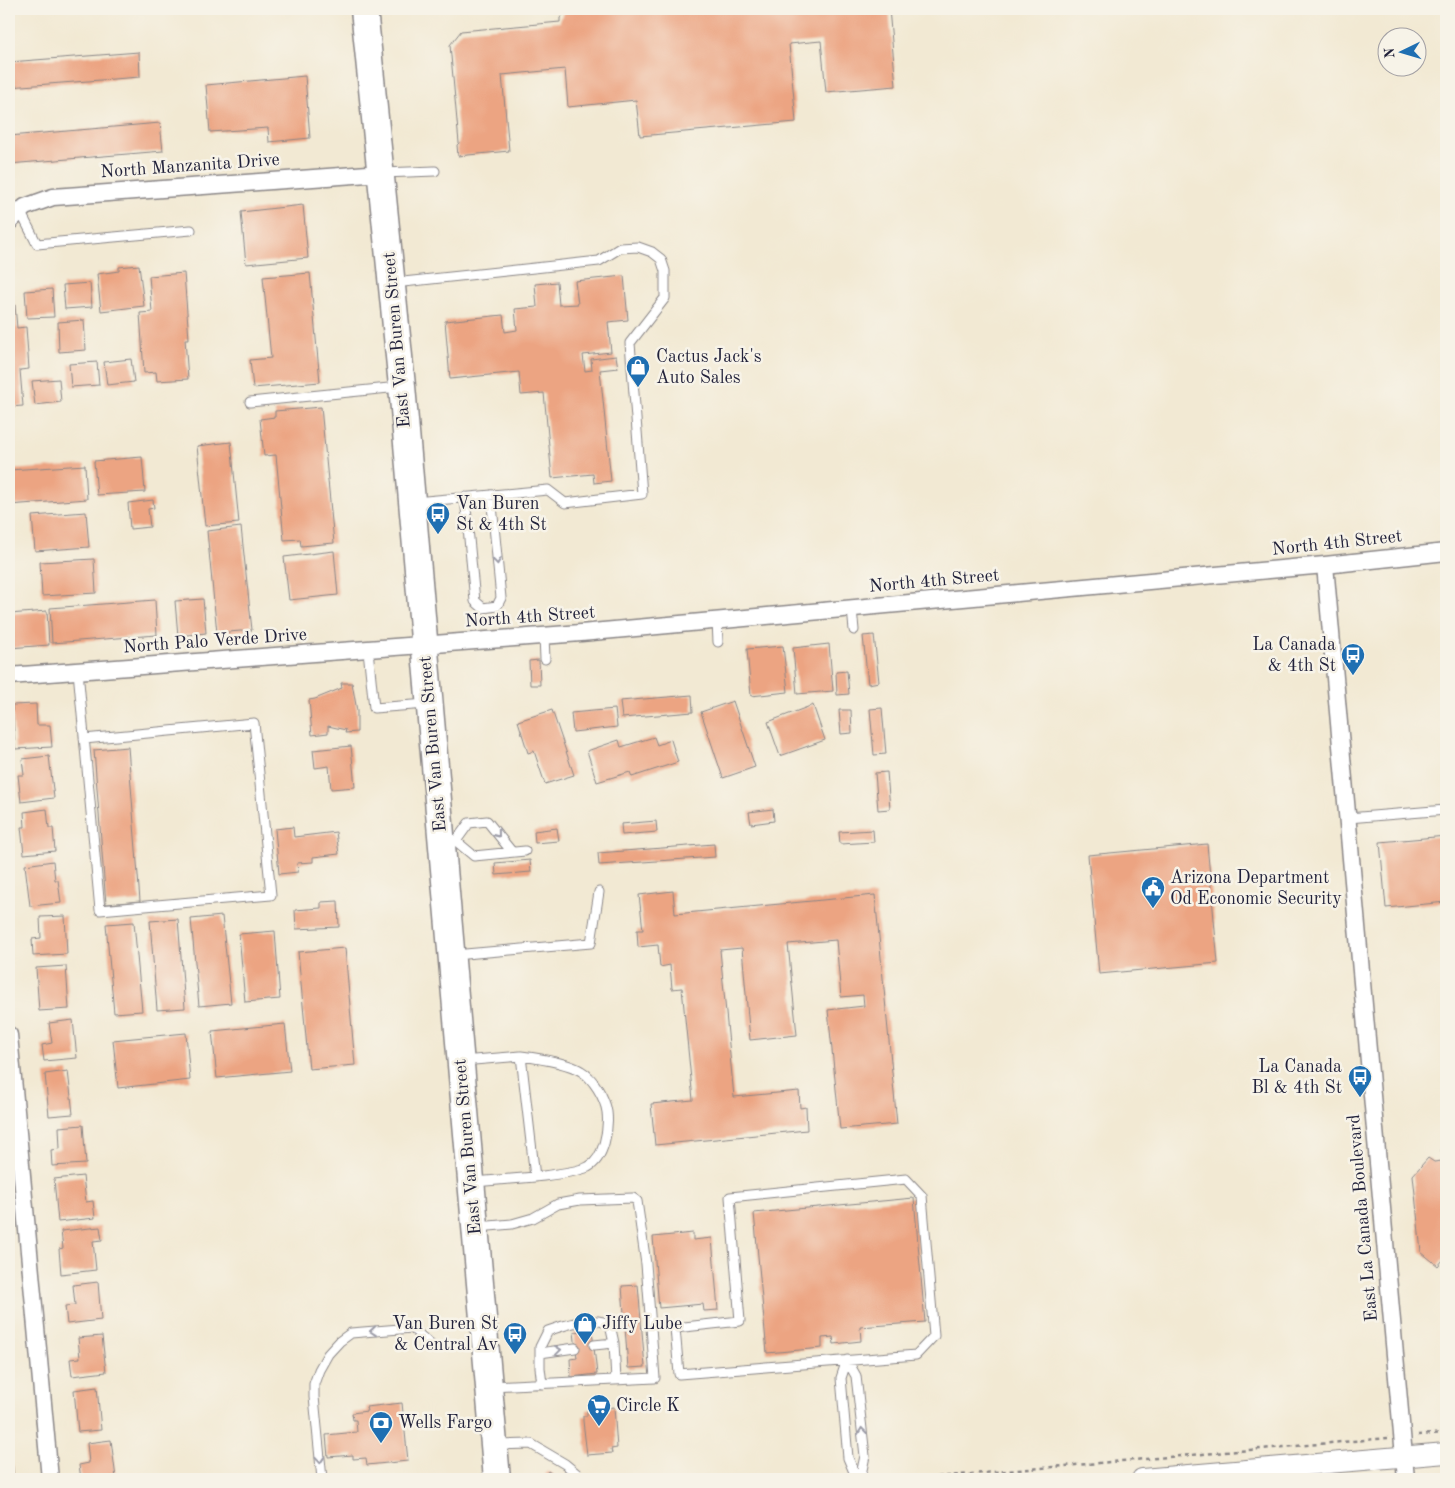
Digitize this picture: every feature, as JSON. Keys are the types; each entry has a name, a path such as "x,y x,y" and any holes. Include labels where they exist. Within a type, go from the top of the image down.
{"main road":[{"name":"East Van Buren Street","path":"364,9 402,386 429,704 449,841 452,956 497,1479"}],"street":[{"name":"North Manzanita Drive","path":"14,216 25,207 53,197 382,173"},
{"name":"North 4th Street","path":"424,646 852,609 1446,552"},
{"name":"East La Canada Boulevard","path":"1325,565 1406,1479"},
{"name":"North Palo Verde Drive","path":"9,676 424,646"},
{"path":"9,1035 50,1479"},
{"path":"1142,1479 1185,1477 1403,1446 1446,1452"}],"lane":[{"path":"382,173 435,171"},
{"path":"14,216 37,244 191,230"},
{"path":"392,283 599,261 620,248 638,247 652,252 661,259 665,271 665,298 630,343 642,494 565,503 548,490 412,502"},
{"path":"250,402 402,386"},
{"path":"465,497 475,601 483,608 497,606 501,598 491,495"},
{"path":"852,609 854,630"},
{"path":"717,621 718,642"},
{"path":"544,636 545,659"},
{"path":"368,650 374,708 429,704"},
{"path":"78,671 84,739 100,910 270,895 254,724 84,739"},
{"path":"1348,818 1446,810"},
{"path":"512,852 487,821 469,823 449,841 474,856 525,851"},
{"path":"452,956 591,943 599,892"},
{"path":"521,1056 535,1177"},
{"path":"461,1062 521,1056 542,1058 580,1071 593,1082 602,1096 607,1112 606,1140 600,1157 588,1167 535,1177 471,1182"},
{"path":"906,1179 922,1196 934,1336 916,1355 848,1360 678,1374 675,1328 740,1320 730,1197 906,1179"},
{"path":"475,1227 512,1224 533,1218 558,1204 580,1200 633,1198 637,1201 646,1264 655,1378 489,1386"},
{"path":"542,1384 540,1347 548,1331 568,1324 604,1322 610,1325 614,1343 616,1380"},
{"path":"322,1479 314,1384 328,1354 340,1341 351,1333 412,1328 432,1346"},
{"path":"594,1345 614,1343"},
{"path":"540,1353 576,1348"},
{"path":"848,1360 856,1376 865,1456 858,1479"},
{"path":"848,1360 841,1378 848,1458 858,1479"},
{"path":"494,1445 531,1444 565,1464 583,1479"}],"path":[{"path":"914,1479 1403,1446 1446,1433"}],"building":[{"path":"568,9 626,9 630,12 655,9 889,9 896,86 826,92 821,41 789,44 796,122 640,136 636,100 568,107 565,69 502,75 509,151 458,156 457,145 459,143 450,45 461,31 560,22 560,18"},
{"path":"139,52 140,77 9,87 9,62"},
{"path":"305,76 310,138 269,142 268,128 210,132 206,85"},
{"path":"160,123 163,151 9,164 9,136"},
{"path":"303,205 308,258 246,264 241,212"},
{"path":"139,265 144,306 101,311 97,274 119,271 119,267"},
{"path":"184,273 189,339 185,339 188,379 157,381 156,372 144,373 140,313 152,312 149,276"},
{"path":"310,273 320,382 253,388 250,360 271,358 263,277"},
{"path":"624,276 628,320 608,322 611,352 583,355 585,371 592,370 591,359 616,356 618,368 600,370 611,481 594,483 593,474 552,478 544,393 521,395 519,372 450,379 445,321 503,315 505,332 517,330 515,309 537,307 535,284 557,282 559,305 578,304 575,281"},
{"path":"90,283 92,307 65,309 63,285"},
{"path":"52,289 54,317 27,318 25,291"},
{"path":"15,305 17,328 26,327 29,369 20,370 23,406 9,407 9,306"},
{"path":"84,320 86,350 59,352 58,322"},
{"path":"131,359 134,382 107,385 104,362"},
{"path":"97,362 99,385 71,387 69,364"},
{"path":"59,379 61,402 35,405 32,381"},
{"path":"321,407 334,543 301,546 300,539 284,540 276,455 264,456 260,419 275,417 275,411"},
{"path":"231,442 239,523 205,526 197,446"},
{"path":"142,457 145,492 97,495 94,461"},
{"path":"85,465 87,499 9,505 9,470"},
{"path":"153,500 154,508 148,509 150,527 130,529 128,503"},
{"path":"86,512 89,547 35,551 32,516"},
{"path":"241,527 252,630 217,633 207,531"},
{"path":"334,551 338,595 289,600 284,557"},
{"path":"94,559 96,593 42,596 40,562"},
{"path":"203,599 206,633 178,636 175,601"},
{"path":"155,600 157,635 52,643 50,608"},
{"path":"47,611 49,645 9,648 9,614"},
{"path":"874,635 879,682 868,684 863,636"},
{"path":"829,644 833,691 797,694 793,648"},
{"path":"783,646 788,692 751,696 747,649"},
{"path":"539,660 540,685 530,685 529,661"},
{"path":"847,671 849,694 837,695 836,672"},
{"path":"341,683 352,683 357,711 357,732 345,733 346,730 328,726 328,733 312,735 309,700 342,688"},
{"path":"692,695 693,712 622,718 620,701"},
{"path":"733,701 755,767 723,778 701,712"},
{"path":"36,704 37,725 50,725 52,747 15,749 12,705"},
{"path":"813,705 825,740 780,756 768,722"},
{"path":"882,708 886,754 874,755 870,709"},
{"path":"615,709 617,727 573,732 571,713"},
{"path":"552,710 574,775 545,784 534,751 528,753 518,721"},
{"path":"839,710 851,710 852,733 841,734"},
{"path":"654,737 657,745 671,740 678,762 632,777 630,772 597,782 587,751 619,740 621,747"},
{"path":"351,746 355,787 331,789 329,766 315,768 313,750"},
{"path":"128,747 140,901 106,904 94,750"},
{"path":"49,756 54,798 21,802 18,775 24,775 22,759"},
{"path":"887,772 890,809 878,810 875,773"},
{"path":"47,809 49,828 53,828 55,851 24,854 21,827 25,827 24,812"},
{"path":"773,809 774,821 751,824 749,812"},
{"path":"656,821 657,832 622,835 621,824"},
{"path":"293,827 294,837 336,832 339,854 313,857 313,862 297,863 298,872 279,874 275,829"},
{"path":"557,828 559,841 535,843 534,831"},
{"path":"873,830 874,842 840,844 839,832"},
{"path":"1446,836 1446,902 1386,908 1380,842"},
{"path":"714,844 715,857 599,865 598,853"},
{"name":"Arizona Department Od Economic Security","path":"1207,844 1218,963 1099,974 1088,855"},
{"path":"530,860 531,872 496,875 495,863"},
{"path":"53,861 55,880 58,880 61,903 30,906 25,865"},
{"path":"673,891 675,914 875,895 897,1124 840,1129 828,1010 864,1006 863,995 841,997 836,940 788,944 797,1035 750,1040 742,948 720,950 734,1097 799,1091 800,1108 806,1107 807,1130 655,1145 651,1104 693,1100 682,988 672,989 670,965 660,967 658,945 638,947 637,930 643,930 639,895"},
{"path":"338,901 339,927 296,929 295,910 321,908 321,902"},
{"path":"65,916 67,954 33,956 32,939 41,938 40,917"},
{"path":"222,916 231,1003 199,1006 191,919"},
{"path":"178,919 185,1008 157,1010 150,921"},
{"path":"134,922 142,1011 114,1013 106,924"},
{"path":"275,931 280,999 245,1002 239,934"},
{"path":"345,948 355,1065 309,1069 298,952"},
{"path":"66,966 69,1009 39,1011 36,968"},
{"path":"73,1020 77,1058 44,1061 42,1045 52,1043 49,1023"},
{"path":"285,1024 290,1071 217,1078 212,1031"},
{"path":"186,1033 190,1080 118,1088 113,1040"},
{"path":"68,1071 73,1114 49,1116 45,1074"},
{"path":"83,1125 86,1164 52,1166 51,1150 60,1149 59,1127"},
{"path":"1441,1146 1446,1146 1446,1262 1443,1260 1438,1266 1421,1252 1413,1175 1428,1158 1434,1162 1442,1161"},
{"path":"83,1176 86,1202 93,1201 95,1218 58,1222 54,1179"},
{"path":"914,1198 925,1322 860,1327 861,1341 834,1344 833,1337 822,1338 822,1348 767,1353 754,1213"},
{"path":"100,1227 102,1240 93,1241 96,1270 61,1274 59,1249 63,1248 61,1231"},
{"path":"693,1233 693,1240 712,1238 718,1310 704,1311 703,1304 659,1308 653,1237"},
{"path":"98,1282 101,1320 67,1324 65,1306 75,1305 73,1285"},
{"path":"638,1285 645,1367 628,1368 622,1286"},
{"name":"Jiffy Lube","path":"592,1330 597,1374 571,1377 570,1359 577,1358 574,1332"},
{"path":"102,1336 106,1372 72,1376 70,1359 80,1358 78,1338"},
{"path":"97,1387 101,1430 78,1432 74,1390"},
{"name":"Wells Fargo","path":"402,1403 408,1461 367,1465 366,1458 353,1459 353,1455 328,1457 326,1435 357,1432 356,1420 353,1420 352,1413 367,1411 366,1407"},
{"name":"Circle K","path":"614,1407 617,1448 611,1449 612,1453 587,1455 583,1416 587,1416 587,1410"},
{"path":"111,1440 116,1478 81,1479 79,1465 89,1463 87,1443"},
{"path":"11,1451 14,1479 9,1479 9,1452"},
{"path":"548,1471 560,1479 542,1479"}],"place":[{"name":"Cactus Jack's Auto Sales","path":"638,388"},
{"name":"Van Buren St & 4th St","path":"438,535"},
{"name":"La Canada & 4th St","path":"1353,676"},
{"name":"Arizona Department Od Economic Security","path":"1153,909"},
{"name":"La Canada Bl & 4th St","path":"1360,1098"},
{"name":"Jiffy Lube","path":"585,1345"},
{"name":"Van Buren St & Central Av","path":"515,1355"},
{"name":"Circle K","path":"599,1427"},
{"name":"Wells Fargo","path":"381,1444"}]}
